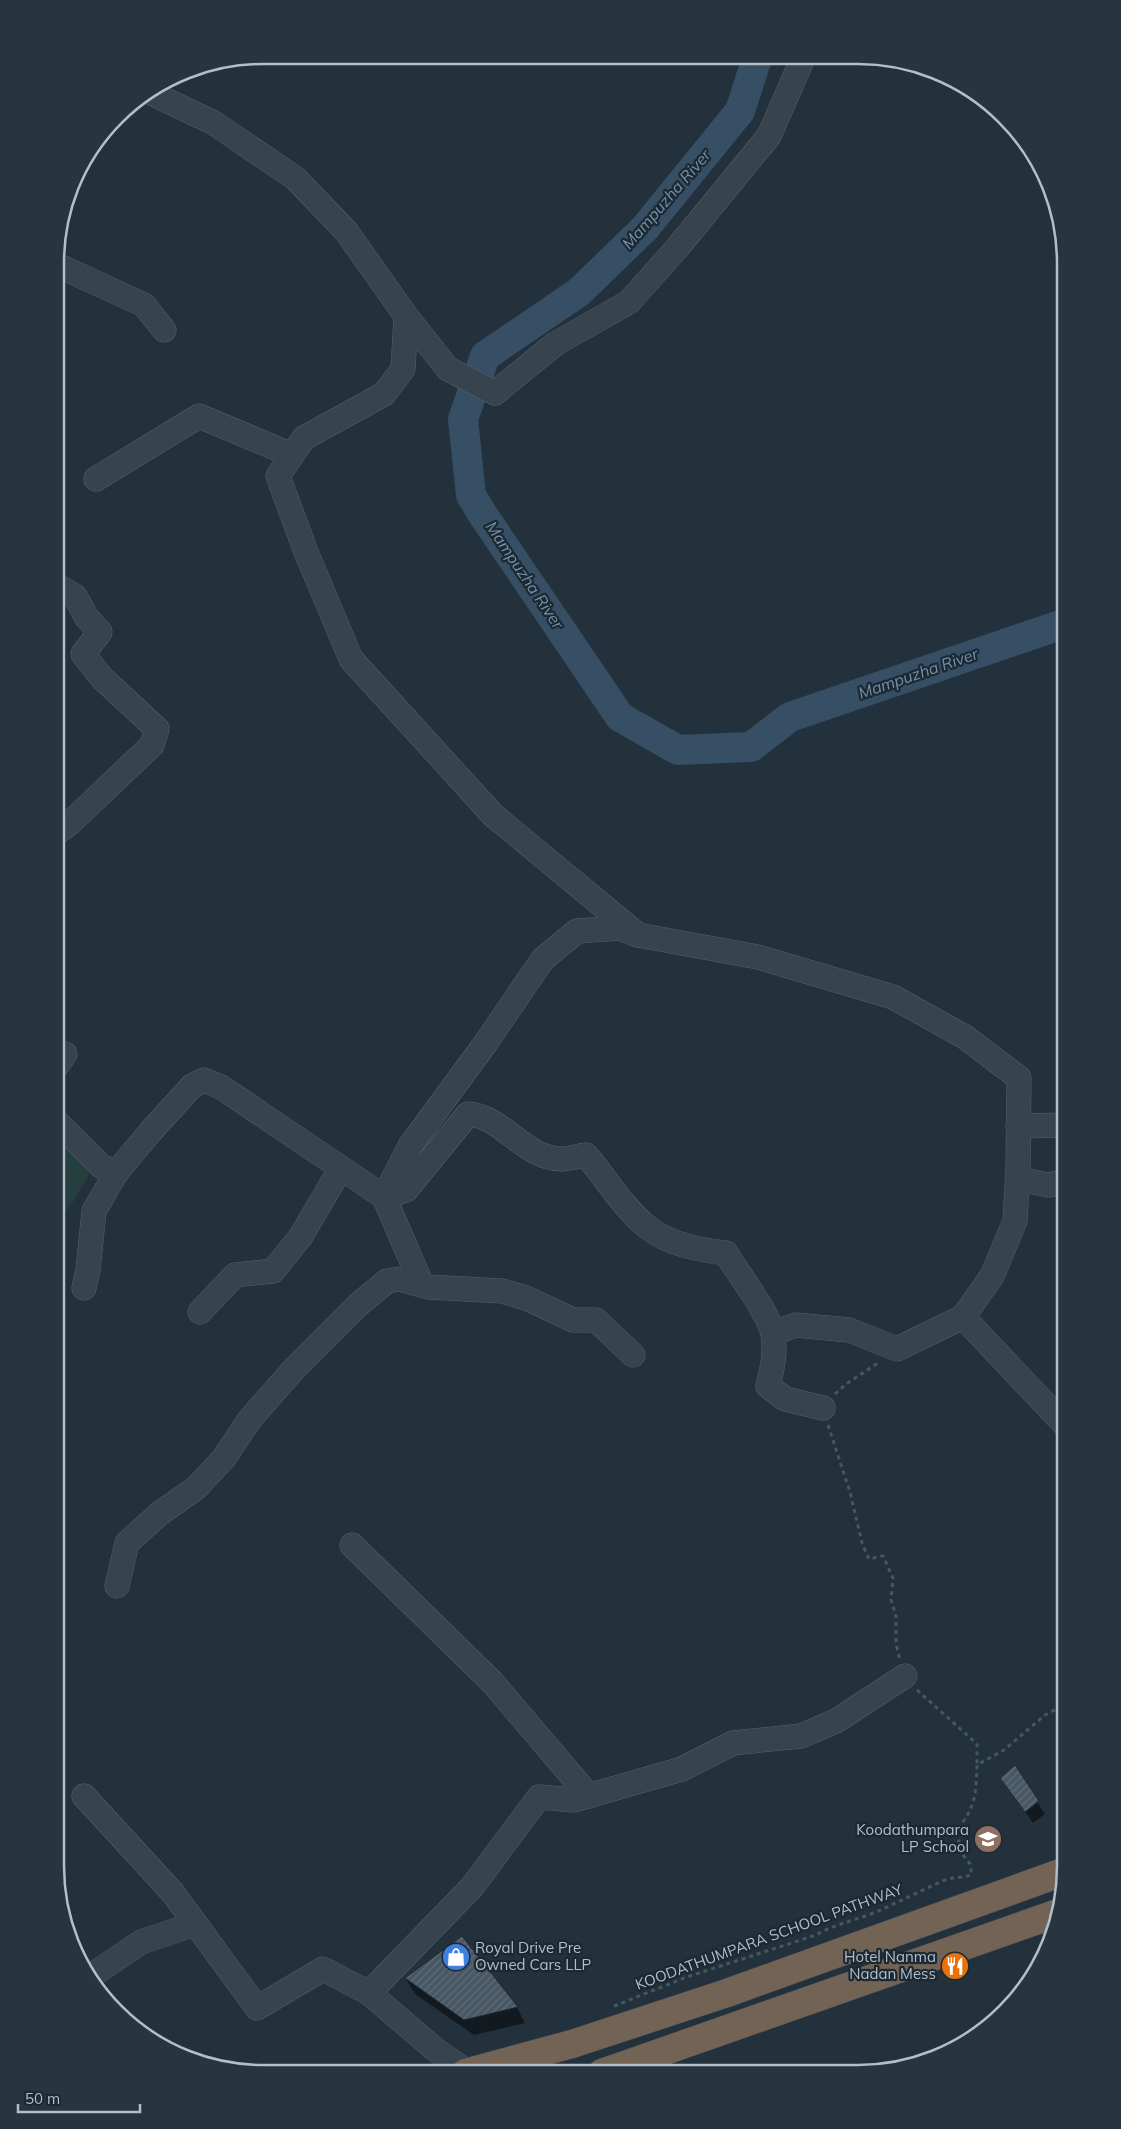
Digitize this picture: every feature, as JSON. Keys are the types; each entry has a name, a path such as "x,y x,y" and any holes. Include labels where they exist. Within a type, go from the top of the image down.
{"highway":[{"path":"496,2065 572,2044 727,1994 1057,1874"},
{"path":"625,2065 1051,1916"}],"street":[{"path":"155,95 214,123 295,178 346,231 406,316 448,368 494,393 556,344 629,302 678,247 769,136 800,64"},
{"path":"64,268 144,305 164,330"},
{"path":"406,316 403,369 384,394 304,438 278,476 306,552 351,659 493,815 638,935"},
{"path":"96,479 198,416 292,455"},
{"path":"64,590 75,596 87,618 100,632 83,654 102,678 157,729 152,745 64,827"},
{"path":"384,1197 410,1146 485,1044 543,959 577,931 620,928 638,935 758,957 893,997 965,1037 1019,1078 1018,1179 1015,1221 992,1276 964,1317 897,1349 849,1330 796,1325 773,1333"},
{"path":"84,1288 88,1270 94,1211 116,1173 192,1086 204,1080 221,1088 384,1197 422,1285"},
{"path":"384,1197 406,1190 468,1114 481,1115 523,1145 542,1155 562,1159 586,1154 622,1202 646,1227 697,1250 726,1254 764,1313 773,1333 774,1356 768,1386 785,1399 823,1408"},
{"path":"1018,1126 1057,1125"},
{"path":"64,1129 102,1166 116,1173"},
{"path":"200,1312 235,1275 273,1271 300,1236 341,1168"},
{"path":"1018,1179 1049,1185 1057,1183"},
{"path":"117,1586 127,1543 159,1514 201,1482 224,1458 250,1420 294,1369 358,1306 387,1281 400,1279 422,1285 502,1291 526,1298 573,1320 596,1320 633,1355"},
{"path":"964,1317 1057,1416"},
{"path":"352,1546 492,1682 589,1796"},
{"path":"369,1993 472,1887 539,1797 574,1800 682,1769 733,1743 801,1736 836,1722 905,1676"},
{"path":"84,1796 173,1893 257,2008 323,1969 369,1993 456,2065"},
{"path":"95,1973 142,1942 195,1924"}],"path":[{"path":"897,1349 846,1384 823,1408 869,1559 883,1556 893,1578 890,1600 896,1616 896,1644 908,1683 977,1744 977,1765 1004,1750 1045,1715 1057,1709"},
{"name":"KOODATHUMPARA SCHOOL PATHWAY","path":"606,2009 687,1977 745,1960 816,1935 830,1927 885,1909 947,1879 971,1875 971,1865 963,1855 956,1831 971,1811 976,1797 977,1765"}],"green space":[{"path":"64,1139 92,1169 64,1214"}],"building":[{"path":"1015,1765 1039,1801 1025,1812 1000,1778"},
{"name":"Royal Drive Pre Owned Cars LLP","path":"462,1936 518,2007 464,2020 405,1978"}],"waterway":[{"name":"Mampuzha River","path":"755,64 740,111 645,228 579,292 485,356 463,419 471,495 620,717 678,750 751,747 790,717 1057,626"}],"place":[{"name":"Koodathumpara LP School","path":"988,1839"},
{"name":"Royal Drive Pre Owned Cars LLP","path":"456,1957"},
{"name":"Hotel Nanma Nadan Mess","path":"955,1966"}]}
